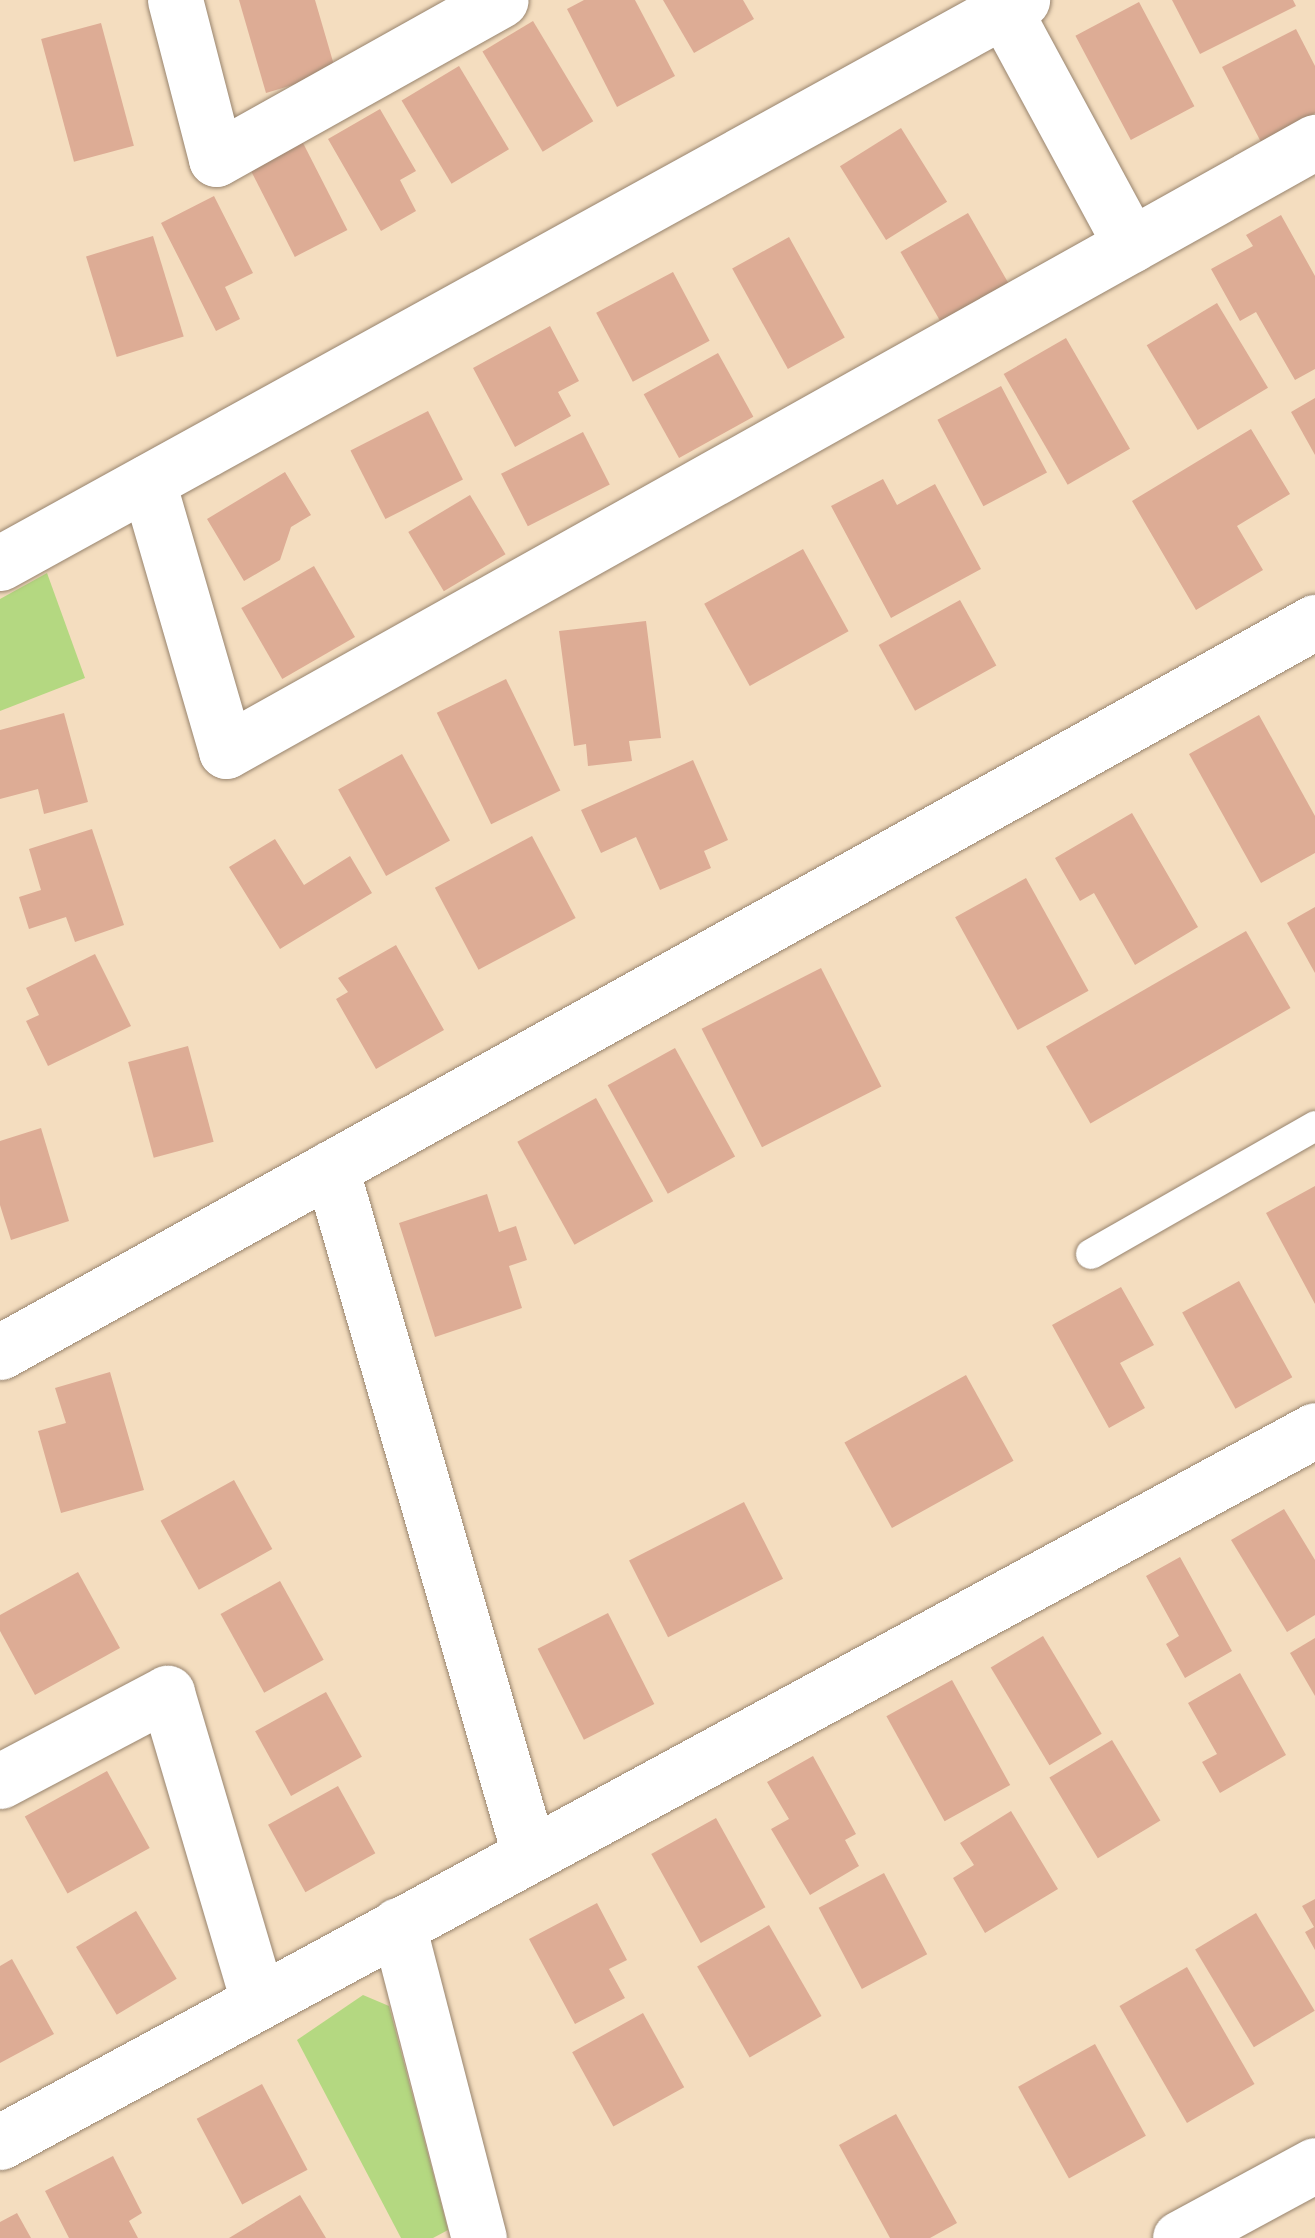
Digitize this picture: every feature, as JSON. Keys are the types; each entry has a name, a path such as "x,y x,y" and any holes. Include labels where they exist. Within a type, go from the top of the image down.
{"street":[{"path":"175,0 216,159 502,0"},
{"path":"0,563 1013,5 1131,245"},
{"path":"148,482 226,751 1315,142"},
{"path":"0,1352 1315,622"},
{"path":"331,1168 529,1853"},
{"path":"0,2142 1315,1430"},
{"path":"0,1781 167,1693 258,2001"},
{"path":"398,1925 479,2238"},
{"path":"1180,2238 1315,2165"}],"lane":[{"path":"1091,1254 1315,1126"}],"green space":[{"path":"47,573 85,678 0,711 0,599"},
{"path":"363,1995 389,2006 448,2230 433,2238 401,2238 297,2040"}],"building":[{"path":"239,0 315,0 336,72 266,93"},
{"path":"584,0 635,0 675,76 617,107 567,9"},
{"path":"663,0 743,0 754,19 694,53"},
{"path":"1172,0 1293,0 1296,6 1200,54"},
{"path":"1139,2 1194,106 1131,140 1075,36"},
{"path":"533,21 593,121 543,152 482,51"},
{"path":"101,23 134,146 74,162 41,39"},
{"path":"1296,29 1315,66 1315,113 1261,142 1222,67"},
{"path":"459,66 509,149 452,184 402,101"},
{"path":"380,109 416,171 400,180 416,211 381,231 328,139"},
{"path":"901,128 947,202 886,240 840,166"},
{"path":"302,141 347,230 295,257 249,168"},
{"path":"214,196 253,273 225,287 240,319 216,331 161,223"},
{"path":"968,213 1008,283 941,322 900,252"},
{"path":"1281,215 1315,276 1315,369 1295,380 1256,312 1240,321 1211,269 1253,246 1246,235"},
{"path":"153,236 184,336 117,357 86,256"},
{"path":"789,237 845,338 788,369 732,269"},
{"path":"673,272 710,341 633,382 596,313"},
{"path":"1217,303 1268,388 1198,430 1147,345"},
{"path":"550,326 579,381 558,392 571,416 515,447 473,368"},
{"path":"1066,338 1130,449 1068,485 1004,374"},
{"path":"718,353 753,417 679,458 644,394"},
{"path":"1001,386 1047,473 983,506 937,420"},
{"path":"1315,398 1315,455 1291,412"},
{"path":"428,411 463,480 385,519 350,450"},
{"path":"1251,429 1290,494 1237,526 1263,570 1196,610 1132,501"},
{"path":"583,432 610,485 528,526 501,474"},
{"path":"285,472 311,515 291,527 280,560 244,581 207,519"},
{"path":"883,479 897,505 935,484 981,569 891,618 831,506"},
{"path":"470,495 506,554 444,591 408,532"},
{"path":"803,549 849,631 750,686 704,604"},
{"path":"314,566 355,637 282,679 241,608"},
{"path":"960,600 996,666 915,711 879,645"},
{"path":"646,621 661,738 629,741 632,761 588,766 586,744 574,746 559,631"},
{"path":"506,679 560,790 491,824 437,713"},
{"path":"64,713 88,802 44,814 38,789 0,799 0,730"},
{"path":"1259,715 1315,816 1315,853 1261,883 1189,754"},
{"path":"402,754 450,841 386,876 338,789"},
{"path":"693,760 728,840 704,851 711,868 660,890 636,837 601,853 581,810"},
{"path":"1132,813 1198,927 1135,965 1094,893 1080,901 1055,858"},
{"path":"92,829 124,925 75,942 66,917 29,929 19,897 41,890 29,849"},
{"path":"532,836 576,918 479,970 435,888"},
{"path":"275,839 304,885 350,856 372,893 280,949 229,867"},
{"path":"1026,878 1089,991 1018,1030 955,917"},
{"path":"1315,907 1315,973 1287,923"},
{"path":"1246,931 1290,1008 1090,1124 1046,1046"},
{"path":"396,945 444,1030 376,1069 336,999 348,992 338,978"},
{"path":"95,954 131,1026 48,1066 26,1021 39,1015 26,988"},
{"path":"821,968 881,1087 762,1147 702,1029"},
{"path":"188,1046 214,1142 154,1158 128,1062"},
{"path":"675,1048 735,1156 668,1194 608,1085"},
{"path":"596,1098 653,1201 574,1245 517,1142"},
{"path":"41,1128 69,1221 11,1240 0,1205 0,1141"},
{"path":"1315,1186 1315,1304 1266,1213"},
{"path":"487,1194 499,1232 516,1226 527,1260 509,1266 522,1308 435,1337 399,1223"},
{"path":"1239,1281 1292,1377 1235,1409 1182,1313"},
{"path":"1121,1287 1154,1345 1120,1363 1145,1408 1109,1428 1052,1325"},
{"path":"110,1372 144,1490 61,1513 38,1431 66,1423 55,1388"},
{"path":"966,1375 1014,1461 892,1528 844,1442"},
{"path":"234,1480 272,1549 199,1590 161,1521"},
{"path":"744,1502 783,1579 668,1637 629,1561"},
{"path":"1284,1509 1315,1560 1315,1615 1287,1632 1231,1540"},
{"path":"1180,1557 1232,1651 1185,1678 1166,1644 1179,1636 1146,1576"},
{"path":"78,1572 120,1648 35,1695 0,1631 0,1615"},
{"path":"280,1581 324,1660 264,1693 221,1614"},
{"path":"608,1613 654,1704 584,1740 538,1649"},
{"path":"1043,1636 1102,1734 1049,1765 991,1667"},
{"path":"1315,1638 1315,1696 1290,1653"},
{"path":"1240,1673 1286,1755 1220,1793 1202,1762 1217,1754 1188,1703"},
{"path":"952,1680 1010,1785 945,1821 886,1716"},
{"path":"326,1692 362,1757 291,1796 255,1731"},
{"path":"1112,1740 1160,1821 1098,1858 1049,1778"},
{"path":"813,1756 856,1834 845,1840 859,1866 810,1895 771,1829 789,1819 767,1782"},
{"path":"107,1771 150,1848 67,1894 25,1817"},
{"path":"338,1786 375,1853 305,1892 268,1825"},
{"path":"1011,1811 1058,1889 985,1933 953,1878 974,1865 960,1843"},
{"path":"716,1818 765,1907 701,1943 651,1854"},
{"path":"884,1873 927,1954 862,1989 819,1908"},
{"path":"1315,1899 1315,1950 1305,1932 1314,1927 1302,1906"},
{"path":"597,1903 627,1960 609,1969 625,1998 575,2024 529,1939"},
{"path":"136,1911 177,1979 117,2015 76,1947"},
{"path":"1256,1913 1315,2011 1254,2047 1195,1950"},
{"path":"769,1925 822,2016 750,2057 697,1966"},
{"path":"12,1959 54,2034 0,2063 0,1966"},
{"path":"1187,1967 1254,2084 1187,2123 1119,2006"},
{"path":"643,2013 684,2087 613,2127 572,2052"},
{"path":"1095,2044 1146,2136 1069,2178 1018,2087"},
{"path":"262,2084 308,2170 242,2204 197,2119"},
{"path":"896,2114 957,2223 930,2238 890,2238 839,2145"},
{"path":"113,2156 142,2213 129,2221 138,2238 69,2238 45,2191"},
{"path":"300,2195 326,2238 229,2238"},
{"path":"17,2213 31,2238 0,2238 0,2222"}]}
